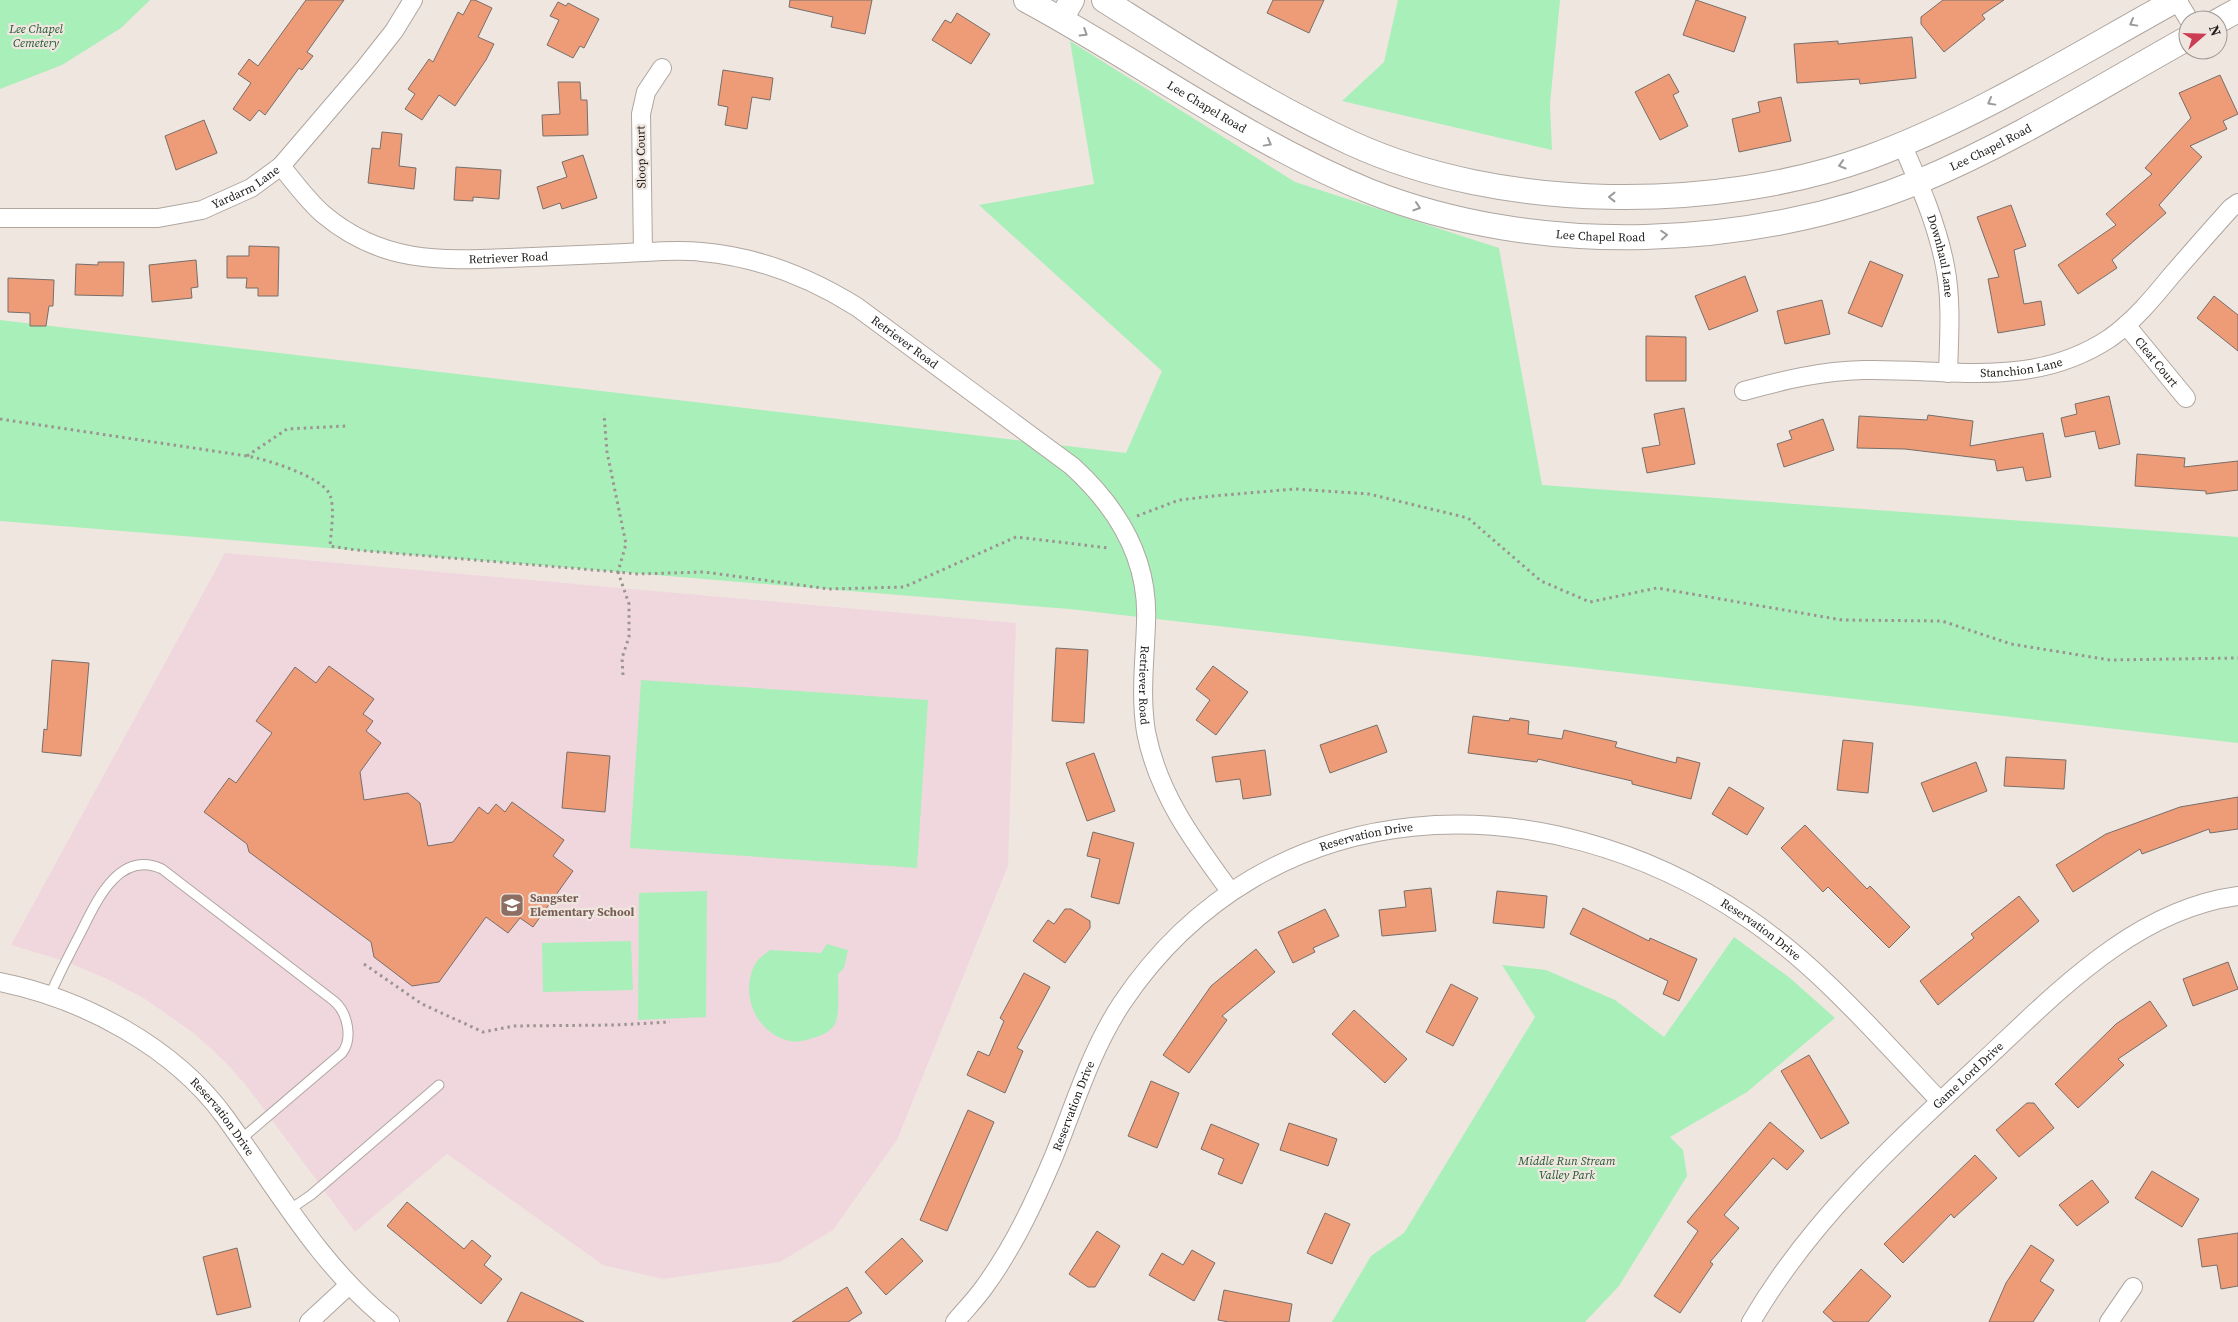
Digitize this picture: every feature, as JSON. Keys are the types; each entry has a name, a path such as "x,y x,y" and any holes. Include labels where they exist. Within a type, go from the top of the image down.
{"main road":[{"name":"Lee Chapel Road","path":"1026,0 1067,9 1210,111 1281,150 1368,190 1419,208 1467,221 1526,230 1583,235 1648,236 1715,231 1763,225 1827,212 1918,182 1980,154 2178,44"},
{"path":"1104,0 1227,77 1300,118 1353,144 1402,164 1495,186 1545,194 1590,197 1683,195 1726,190 1801,177 1869,157 1977,110 2177,0"}],"street":[{"name":"Yardarm Lane","path":"0,218 158,218 182,215 219,204 251,188 282,166 394,31 413,0"},
{"name":"Sloop Court","path":"643,252 641,114 646,92 662,68"},
{"name":"Downhaul Lane","path":"1902,144 1918,182 1945,267 1949,303 1948,373"},
{"name":"Retriever Road","path":"282,166 305,197 340,227 361,239 398,253 423,258 456,261 643,252 701,252 744,258 786,270 826,288 857,307 1072,466 1096,488 1120,522 1135,553 1146,599 1147,620 1142,700 1146,732 1155,767 1175,813 1230,892"},
{"name":"Stanchion Lane","path":"1744,392 1779,381 1828,372 1865,370 1996,374 2045,366 2076,356 2109,338 2126,325 2231,208 2238,203"},
{"name":"Cleat Court","path":"2126,325 2186,398"},
{"name":"Reservation Drive","path":"955,1322 984,1289 1008,1252 1054,1156 1092,1058 1122,1004 1143,975 1188,925 1230,892 1276,864 1306,852 1373,832 1447,824 1481,824 1559,836 1600,846 1681,879 1746,917 1779,941 1834,990 1940,1101"},
{"name":"Game Lord Drive","path":"1751,1322 1792,1259 1820,1222 1854,1185 1940,1101 2061,989 2122,943 2166,919 2190,909 2238,896"},
{"name":"Reservation Drive","path":"0,982 50,995 107,1019 147,1044 184,1073 205,1093 224,1116 312,1243 349,1285 390,1322"},
{"path":"309,1322 349,1285"},
{"path":"2109,1322 2133,1287"}],"lane":[{"path":"50,995 100,893 107,884 121,873 134,867 150,865 162,869 334,1001 341,1009 345,1018 348,1043 342,1054 240,1140"},
{"path":"289,1210 311,1195 439,1086"}],"path":[{"path":"604,414 607,452 626,544 618,572 629,604 629,637 622,658 623,675"},
{"path":"0,419 247,456 278,463 325,489 332,502 330,546 356,550 637,574 704,572 829,589 904,587 1016,537 1108,548"},
{"path":"247,456 287,430 346,426"},
{"path":"1120,522 1179,500 1213,496 1296,489 1369,494 1468,518 1541,581 1590,602 1657,588 1842,620 1942,622 2011,644 2110,660 2238,658"},
{"path":"364,964 422,1004 483,1032 514,1026 615,1025 670,1022"}],"shaded area":[{"name":"Sangster Elementary School","path":"225,553 1016,623 1008,866 897,1140 833,1230 780,1262 663,1279 603,1265 447,1154 355,1232 245,1084 195,1034 145,999 107,979 67,962 11,945"}],"green space":[{"name":"Lee Chapel Cemetery","path":"0,0 150,0 121,28 62,65 0,89"},
{"path":"1398,0 1560,0 1550,104 1552,150 1342,101 1384,62"},
{"path":"1070,41 1295,182 1499,248 1542,485 2238,537 2238,743 1069,609 0,521 0,320 1126,453 1162,371 979,205 1094,184"},
{"path":"641,680 928,700 917,868 630,848"},
{"path":"707,891 706,1017 638,1020 639,893"},
{"name":"Middle Run Stream Valley Park","path":"1734,937 1790,978 1835,1018 1747,1092 1670,1137 1683,1150 1687,1176 1619,1286 1585,1322 1332,1322 1371,1256 1404,1233 1535,1017 1502,965 1546,970 1615,1000 1664,1037"},
{"path":"631,941 633,990 543,992 542,943"},
{"path":"827,944 848,950 844,968 838,974 838,1007 835,1024 831,1029 816,1037 793,1042 768,1031 754,1012 751,1001 749,989 754,966 770,950 821,953"}],"building":[{"path":"306,0 344,0 307,52 313,56 302,70 299,68 265,115 259,110 250,121 233,109 251,83 238,74 249,59 258,66"},
{"path":"471,0 492,8 478,37 494,44 486,60 455,106 439,95 422,120 405,109 415,94 408,89 429,59 433,62 458,12 463,15"},
{"path":"790,0 872,0 865,34 831,27 833,17 789,7"},
{"path":"1273,0 1324,0 1309,33 1267,13"},
{"path":"1696,0 1746,17 1734,52 1683,35"},
{"path":"1943,0 2004,0 1982,15 1985,19 1944,52 1921,24 1921,17"},
{"path":"558,2 566,6 568,3 599,19 584,48 580,46 573,58 547,45 559,20 550,16"},
{"path":"957,13 990,34 971,64 932,40 945,20 951,23"},
{"path":"1912,37 1916,78 1860,84 1859,79 1797,83 1794,44 1838,41 1838,44"},
{"path":"723,70 773,78 770,100 752,97 747,129 725,125 728,107 718,105"},
{"path":"1669,74 1679,92 1673,95 1688,126 1660,140 1635,92"},
{"path":"2220,75 2238,114 2223,121 2227,129 2190,146 2202,157 2159,205 2166,213 2112,260 2117,268 2078,294 2058,265 2116,225 2106,214 2152,174 2145,168 2191,118 2179,93"},
{"path":"558,82 580,82 581,100 587,100 588,135 543,136 542,115 560,114"},
{"path":"1781,97 1791,141 1739,152 1732,119 1760,112 1758,102"},
{"path":"204,120 217,153 176,170 165,136"},
{"path":"382,132 402,134 399,166 416,168 414,189 368,183 372,148 380,149"},
{"path":"583,155 597,198 562,209 560,203 543,209 537,187 567,177 562,162"},
{"path":"456,167 501,170 499,199 473,197 473,201 454,200"},
{"path":"2011,205 2026,246 2014,250 2024,304 2041,301 2045,325 1998,333 1988,279 1999,277 1977,217"},
{"path":"249,246 279,247 278,296 258,296 258,288 246,288 247,278 227,278 227,256 249,256"},
{"path":"196,260 198,287 191,288 192,298 152,302 149,265"},
{"path":"1870,261 1903,275 1882,327 1848,313"},
{"path":"98,262 124,262 123,296 75,295 76,264 98,265"},
{"path":"1745,276 1758,311 1709,330 1695,296"},
{"path":"8,278 54,280 53,306 49,306 46,326 30,326 30,313 8,312"},
{"path":"2214,296 2238,315 2238,351 2197,318"},
{"path":"1822,300 1830,334 1785,344 1777,311"},
{"path":"1646,336 1686,337 1686,381 1646,381"},
{"path":"2109,396 2120,444 2099,449 2095,431 2065,437 2061,418 2077,414 2075,404"},
{"path":"1684,408 1695,464 1647,473 1642,448 1660,445 1654,414"},
{"path":"1928,415 1973,421 1970,446 2043,433 2051,477 2026,481 2023,467 1997,471 1995,460 1905,449 1857,448 1859,416 1927,420"},
{"path":"1823,419 1834,450 1784,467 1777,444 1792,439 1789,431"},
{"path":"2137,454 2185,458 2184,467 2238,461 2238,490 2206,494 2206,491 2135,486"},
{"path":"1056,648 1088,650 1084,723 1052,721"},
{"path":"52,660 89,663 81,756 42,752 44,729 47,730"},
{"path":"329,666 374,699 363,714 373,721 366,731 381,743 360,772 364,800 408,793 420,803 428,846 453,842 479,807 488,814 496,804 505,812 512,802 564,840 553,856 573,871 533,927 520,918 508,933 486,917 439,982 412,986 374,957 371,942 249,852 247,844 204,812 229,778 236,783 272,733 256,721 295,667 316,683"},
{"path":"1213,666 1248,692 1216,735 1196,720 1210,700 1196,689"},
{"path":"1473,716 1509,721 1510,718 1529,721 1528,734 1562,739 1564,730 1617,742 1615,747 1676,763 1677,757 1700,763 1691,799 1632,784 1632,781 1538,759 1537,762 1468,753"},
{"path":"1377,725 1387,752 1330,773 1320,745"},
{"path":"1843,740 1873,743 1868,793 1837,790"},
{"path":"1265,750 1271,795 1243,799 1240,779 1216,782 1212,757"},
{"path":"567,752 610,756 605,812 562,808"},
{"path":"1094,753 1115,811 1087,821 1066,763"},
{"path":"2006,757 2066,760 2064,789 2004,786"},
{"path":"1976,762 1987,791 1933,812 1921,783"},
{"path":"1729,787 1764,808 1747,835 1712,814"},
{"path":"2238,797 2238,829 2210,833 2209,829 2142,854 2140,849 2073,892 2056,865 2106,834 2180,807"},
{"path":"1805,825 1867,889 1870,886 1910,927 1889,948 1828,887 1823,892 1781,848"},
{"path":"1093,832 1134,843 1119,904 1091,897 1100,859 1087,856"},
{"path":"1431,888 1436,931 1382,936 1379,910 1406,907 1404,891"},
{"path":"1497,891 1547,896 1544,928 1493,923"},
{"path":"2019,896 2039,921 1938,1005 1920,981 1974,938 1971,934"},
{"path":"1583,908 1649,941 1650,938 1697,959 1679,1001 1663,994 1668,981 1570,934"},
{"path":"1065,909 1071,909 1090,921 1090,928 1065,963 1033,941 1048,920 1054,924"},
{"path":"1325,909 1339,936 1313,948 1315,952 1293,963 1278,932"},
{"path":"1256,949 1275,972 1222,1016 1227,1020 1189,1073 1163,1055 1211,986"},
{"path":"2228,962 2238,989 2193,1006 2183,979"},
{"path":"1024,973 1050,987 1017,1048 1023,1051 1005,1093 967,1075 978,1051 989,1056 1004,1021 1000,1018"},
{"path":"1451,984 1478,998 1453,1046 1426,1032"},
{"path":"2150,1001 2167,1026 2118,1059 2124,1065 2078,1108 2055,1084 2116,1024"},
{"path":"1354,1010 1407,1059 1385,1083 1332,1034"},
{"path":"1809,1055 1849,1123 1821,1139 1781,1071"},
{"path":"1151,1081 1179,1093 1157,1148 1128,1136"},
{"path":"2027,1103 2034,1103 2054,1128 2019,1157 1996,1130"},
{"path":"968,1110 994,1122 947,1231 920,1220"},
{"path":"1770,1122 1804,1151 1787,1170 1773,1158 1724,1215 1739,1228 1710,1262 1713,1264 1680,1313 1654,1296 1698,1231 1687,1222"},
{"path":"1289,1123 1337,1139 1328,1166 1280,1150"},
{"path":"1211,1124 1259,1144 1242,1184 1218,1174 1224,1159 1201,1149"},
{"path":"1975,1155 1997,1178 1954,1218 1951,1214 1903,1263 1884,1244"},
{"path":"2152,1171 2199,1199 2182,1227 2135,1198"},
{"path":"2092,1180 2109,1202 2077,1226 2059,1205"},
{"path":"407,1202 464,1249 472,1240 491,1256 484,1265 502,1279 481,1304 387,1226"},
{"path":"1325,1213 1350,1224 1332,1264 1307,1253"},
{"path":"1097,1231 1120,1246 1095,1287 1088,1287 1069,1274"},
{"path":"2238,1233 2238,1286 2221,1289 2217,1265 2202,1267 2198,1239"},
{"path":"902,1238 923,1261 886,1295 865,1272"},
{"path":"2031,1245 2054,1260 2040,1281 2054,1290 2033,1322 1989,1322 2006,1283"},
{"path":"237,1248 251,1307 217,1315 203,1257"},
{"path":"1192,1250 1215,1263 1194,1301 1149,1275 1162,1253 1183,1265"},
{"path":"1861,1269 1891,1296 1868,1322 1834,1322 1823,1312"},
{"path":"847,1287 862,1313 848,1322 792,1322"},
{"path":"1224,1290 1292,1304 1289,1322 1229,1322 1218,1320"},
{"path":"521,1292 584,1322 507,1322"}],"place":[{"name":"Sangster Elementary School","path":"512,905"}]}
